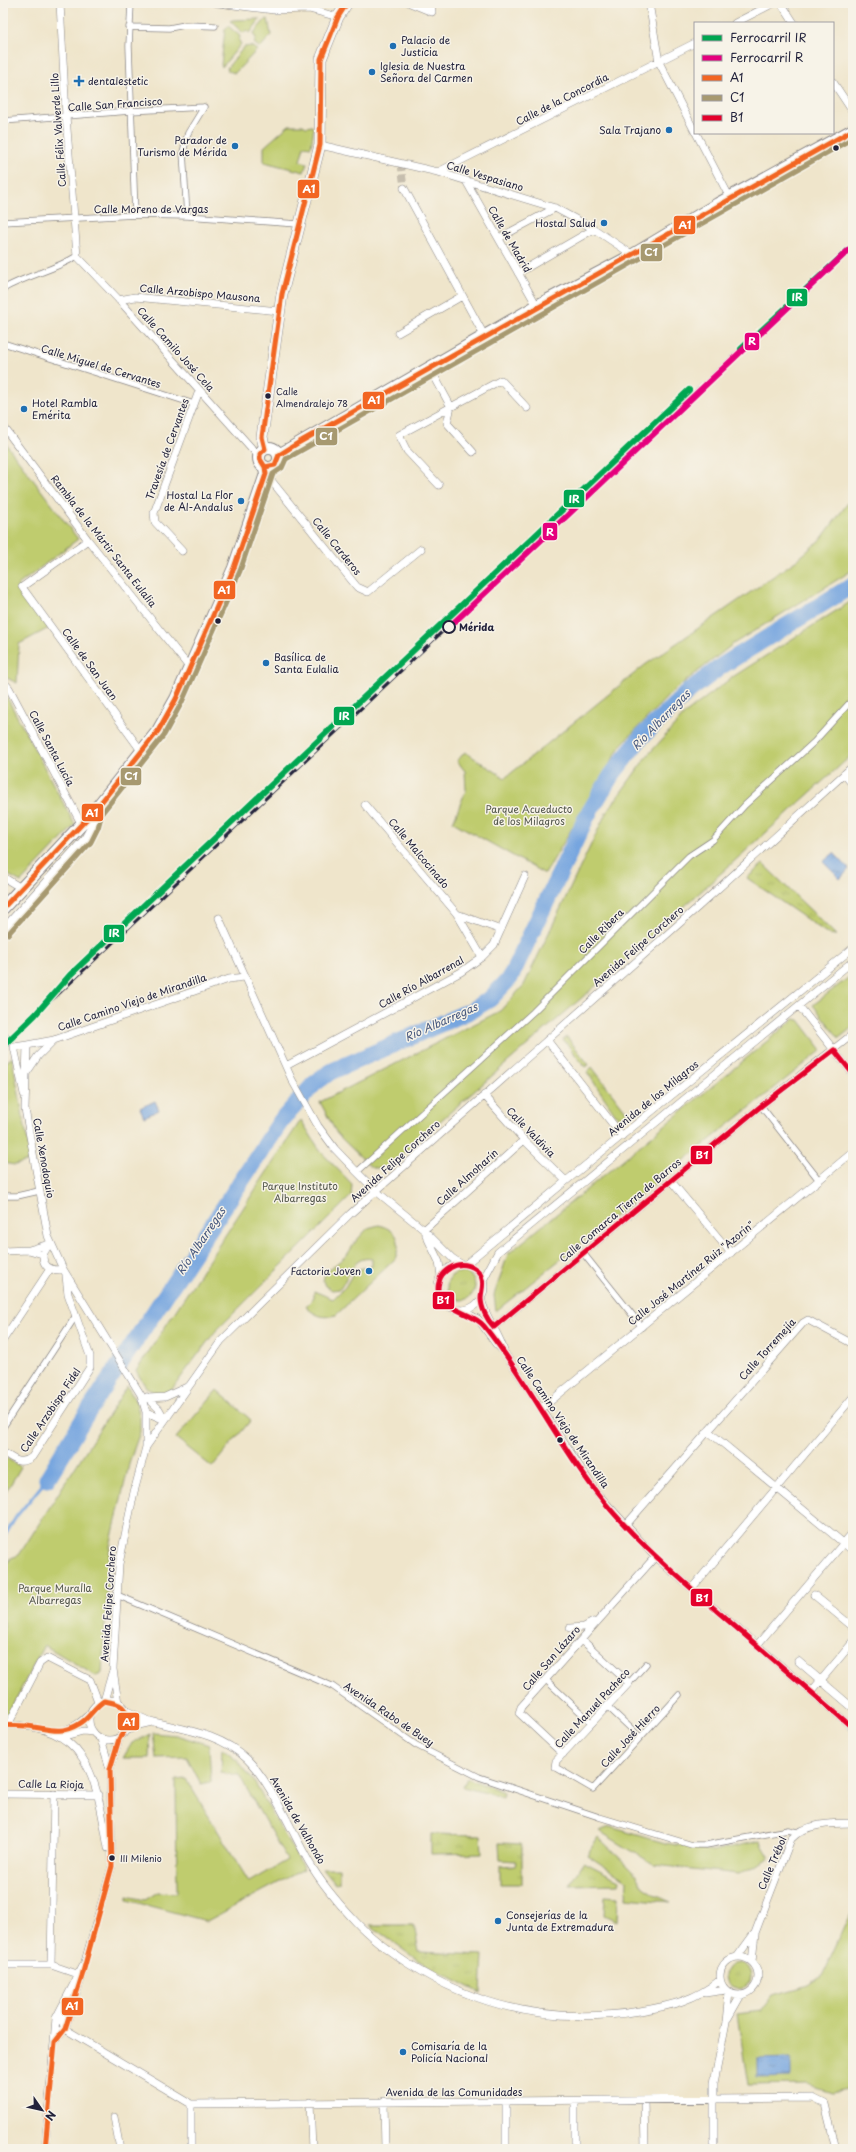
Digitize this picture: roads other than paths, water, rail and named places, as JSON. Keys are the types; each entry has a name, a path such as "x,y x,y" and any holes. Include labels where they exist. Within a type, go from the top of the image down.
{"main road":[{"path":"3,908 82,825 158,731 176,699 234,568 265,470 260,459 263,452 262,437 279,311 298,224 320,145 321,59 338,17 347,3"},
{"path":"279,455 537,306 633,255 730,198 853,130"},
{"path":"263,452 271,448 276,450 279,455 279,461 276,465 265,470"}],"street":[{"name":"Calle Félix Valverde Lillo","path":"60,3 66,116 77,256"},
{"path":"132,3 129,27 130,111 134,138 135,215"},
{"path":"410,3 432,12 431,3"},
{"path":"649,3 659,62 694,130"},
{"path":"737,22 774,3"},
{"path":"781,3 793,22"},
{"path":"217,4 309,9 338,17"},
{"path":"129,27 169,28 185,25 215,26"},
{"name":"Calle de la Concordia","path":"438,172 694,44"},
{"path":"834,84 853,112"},
{"name":"Calle San Francisco","path":"3,121 130,111 204,108 188,133 183,152 187,216"},
{"path":"696,134 730,198"},
{"name":"Calle Vespasiano","path":"320,145 438,172 555,208 594,229 633,255"},
{"name":"Calle de Madrid","path":"466,181 537,306"},
{"path":"404,188 485,336"},
{"path":"499,238 555,208"},
{"name":"Calle Moreno de Vargas","path":"3,222 135,215 187,216 298,224"},
{"path":"518,273 594,229"},
{"path":"3,290 21,279 60,267 77,256"},
{"name":"Calle Camilo José Cela","path":"77,256 119,300 255,452 263,452"},
{"path":"398,333 462,296"},
{"name":"Calle Arzobispo Mausona","path":"119,300 135,297 279,311"},
{"name":"Calle Miguel de Cervantes","path":"3,343 194,404"},
{"path":"430,368 451,407 447,423 473,452"},
{"path":"439,485 407,451 399,435 501,380 527,408"},
{"name":"Travesía de Cervantes","path":"182,551 155,522 154,513 199,391"},
{"name":"Rambla de la Mártir Santa Eulalia","path":"3,426 88,540 189,667"},
{"name":"Calle Carderos","path":"265,470 357,587 368,592 421,549"},
{"name":"Rambla de la Mártir Santa Eulalia","path":"22,587 88,540"},
{"name":"Calle de San Juan","path":"22,587 142,752"},
{"name":"Calle Santa Lucía","path":"3,681 9,688 82,825"},
{"name":"Calle Ribera","path":"357,1172 533,1012 689,856 713,840 745,805 814,742 853,699"},
{"name":"Avenida Felipe Corchero","path":"118,1703 113,1669 117,1595 123,1542 146,1447 222,1341 376,1191 698,907 853,766"},
{"path":"844,774 853,785"},
{"name":"Calle Malcocinado","path":"365,805 457,914 482,957"},
{"path":"3,929 85,838 96,814 95,810"},
{"name":"Calle Río Albarrenal","path":"286,1066 461,972 482,957 494,945 525,876"},
{"path":"3,877 21,888"},
{"name":"Calle Malcocinado","path":"457,914 501,930"},
{"path":"219,918 244,977 292,1080 318,1126 335,1149 376,1191 424,1230 452,1258 476,1270 483,1280 484,1288 481,1298 469,1309 461,1310 446,1305 441,1299 438,1291 441,1276 439,1262 424,1230"},
{"name":"Avenida de los Milagros","path":"464,1264 853,948"},
{"name":"Avenida de los Milagros","path":"483,1280 498,1252 853,961"},
{"name":"Calle Camino Viejo de Mirandilla","path":"27,1045 54,1040 229,979 244,977"},
{"path":"799,1006 853,1074"},
{"name":"Calle Comarca Tierra de Barros","path":"494,1327 761,1106 853,1034"},
{"path":"24,1075 38,1056 54,1040"},
{"path":"547,1040 622,1136"},
{"path":"24,1094 14,1047 27,1045"},
{"name":"Calle Xenodoquio","path":"27,1045 24,1075 25,1108 39,1192 51,1244 64,1271 141,1395 146,1412 146,1447"},
{"name":"Calle Valdivia","path":"484,1095 524,1140 566,1181"},
{"path":"761,1106 819,1180"},
{"name":"Calle Almoharín","path":"424,1230 524,1140"},
{"name":"Calle José Martínez Ruiz \"Azorín\"","path":"541,1409 853,1152"},
{"path":"671,1181 731,1253"},
{"path":"3,1196 17,1196 39,1192"},
{"path":"3,1252 28,1250 51,1244"},
{"path":"51,1244 45,1248 42,1254 44,1263 50,1269 64,1271"},
{"path":"28,1250 42,1254"},
{"path":"583,1253 642,1327"},
{"path":"441,1276 453,1265 464,1264"},
{"path":"3,1340 50,1269"},
{"name":"Calle Xenodoquio","path":"64,1271 68,1294 75,1317 90,1356 90,1366"},
{"name":"Calle Camino Viejo de Mirandilla","path":"481,1298 483,1308 501,1339 504,1352"},
{"name":"Calle Camino Viejo de Mirandilla","path":"461,1310 478,1319 496,1344 504,1352 597,1493 625,1526 655,1557 758,1644 853,1728"},
{"path":"3,1427 75,1317"},
{"name":"Calle Torremejía","path":"625,1526 803,1323 808,1320 853,1344"},
{"name":"Calle Arzobispo Fidel","path":"3,1452 18,1462 27,1461 32,1457 90,1366"},
{"path":"148,1398 165,1397 189,1386"},
{"path":"141,1395 148,1398 159,1409 165,1420"},
{"path":"692,1588 853,1397"},
{"path":"146,1412 165,1420"},
{"path":"708,1431 853,1551"},
{"path":"758,1644 853,1532"},
{"name":"Calle San Lázaro","path":"563,1754 519,1713 520,1707 582,1640 655,1557"},
{"name":"Avenida Rabo de Buey","path":"117,1595 332,1686 416,1745 479,1777 599,1817 692,1844 706,1845 788,1830 797,1832"},
{"path":"814,1595 853,1627"},
{"name":"Calle San Lázaro","path":"570,1628 584,1627 600,1618"},
{"path":"582,1640 629,1683"},
{"path":"811,1692 853,1642"},
{"path":"102,1703 90,1680 47,1658 40,1663 5,1725 33,1727 54,1732 72,1746 84,1762 99,1795 112,1866"},
{"path":"798,1661 853,1708"},
{"name":"Calle Manuel Pacheco","path":"555,1767 556,1761 646,1664"},
{"name":"Avenida Felipe Corchero","path":"102,1703 113,1669"},
{"path":"546,1680 592,1723"},
{"name":"Calle José Hierro","path":"555,1767 593,1788 679,1695"},
{"path":"54,1732 71,1729 80,1724 92,1710 102,1703 118,1703 127,1711 129,1724 126,1731 119,1739 110,1769"},
{"path":"607,1706 640,1737"},
{"path":"55,2042 65,2030 82,1976 112,1866 110,1769 101,1739 93,1732 90,1721 92,1710"},
{"name":"Avenida de Valhondo","path":"127,1711 152,1722 185,1728 215,1738 246,1758 260,1775 310,1864 357,1922 388,1950 430,1977 465,1994 497,2005 557,2016 608,2016 652,2009 686,2000 705,1993 727,1991"},
{"name":"Avenida de Valhondo","path":"126,1731 139,1725 152,1722"},
{"path":"61,1737 83,1731 93,1732"},
{"path":"101,1739 119,1739"},
{"name":"Calle La Rioja","path":"3,1794 99,1795"},
{"path":"51,1965 54,1794"},
{"name":"Calle Trébol","path":"737,1957 754,1933 791,1839 797,1832 827,1824 853,1822"},
{"name":"Calle Trébol","path":"752,1962 754,1933"},
{"path":"714,2149 715,2073 726,2022 727,1991 720,1980 723,1966 732,1958 737,1957 752,1962 757,1972 757,1982 751,1991 741,1995 727,1991"},
{"path":"3,1964 51,1965 77,1974"},
{"path":"45,2149 56,2018 77,1974 84,1965"},
{"name":"Avenida de Valhondo","path":"705,1993 720,1980"},
{"path":"67,1994 68,2004 62,2020 65,2030 191,2104 192,2149"},
{"path":"726,2022 741,1995"},
{"path":"56,2032 65,2030"},
{"name":"Avenida de las Comunidades","path":"191,2104 384,2101 574,2102 813,2098 821,2100 825,2104 833,2144 836,2149"},
{"path":"644,2100 644,2149"},
{"path":"384,2101 385,2149"},
{"path":"310,2102 312,2149"},
{"path":"506,2102 506,2149"},
{"path":"574,2102 575,2149"},
{"path":"114,2117 120,2149"}],"water":[{"path":"834,853 849,869 840,879 823,862"},
{"path":"155,1101 159,1110 144,1117 140,1108"},
{"path":"791,2058 791,2077 757,2078 757,2059"}],"waterway":[{"name":"Río Albarregas","path":"47,1479 84,1418 281,1121 314,1084 330,1072 470,1011 490,999 510,978 587,816 611,776 641,737 690,690 723,665 853,585"},
{"path":"3,1539 16,1517 47,1479"}],"tunnel":[{"path":"401,164 404,188"},
{"path":"3,1032 14,1047"}],"railway":[{"path":"35,1015 741,349"}],"rail line":[{"name":"IR","path":"741,349 853,246"},
{"name":"R","path":"449,627 853,246"},
{"name":"IR","path":"3,1046 35,1015 70,975 689,390"}],"place":[{"name":"Palacio de Justicia","path":"393,46"},
{"name":"Iglesia de Nuestra Señora del Carmen","path":"372,72"},
{"name":"dentalestetic","path":"79,81"},
{"name":"Sala Trajano","path":"669,130"},
{"name":"Parador de Turismo de Mérida","path":"235,146"},
{"name":"Hostal Salud","path":"604,223"},
{"name":"Calle Almendralejo 78","path":"268,396"},
{"name":"Hotel Rambla Emérita","path":"24,409"},
{"name":"Hostal La Flor de Al-Andalus","path":"241,501"},
{"name":"Mérida","path":"449,627"},
{"name":"Basílica de Santa Eulalia","path":"266,663"},
{"name":"Factoria Joven","path":"369,1271"},
{"name":"III Milenio","path":"112,1858"},
{"name":"Consejerías de la Junta de Extremadura","path":"498,1921"},
{"name":"Comisaría de la Policía Nacional","path":"403,2052"}],"park label":[{"name":"Parque Acueducto de los Milagros","path":"529,814"},
{"name":"Parque Instituto Albarregas","path":"300,1192"},
{"name":"Parque Muralla Albarregas","path":"55,1594"}]}
